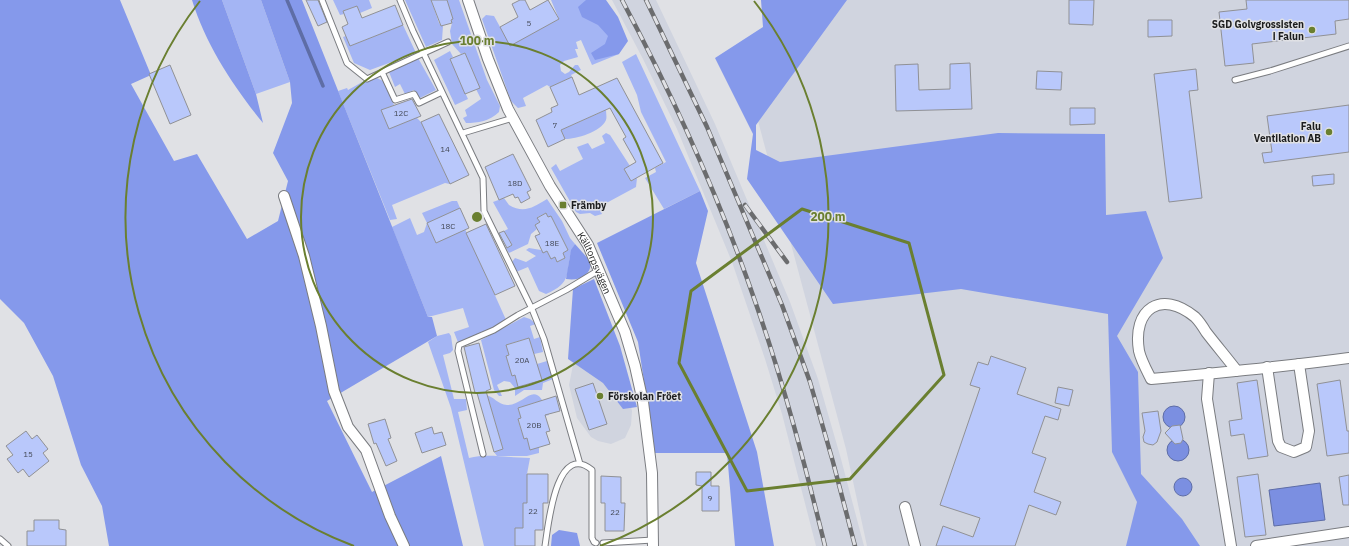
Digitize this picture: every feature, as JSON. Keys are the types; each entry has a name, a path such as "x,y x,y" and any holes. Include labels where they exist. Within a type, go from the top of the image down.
{"street":[{"name":"Källtorpsvägen","path":"468,0 490,66 513,118 550,186 581,232 600,269 625,332 640,385 652,473 653,543"},
{"path":"284,196 304,256 321,326 334,391 348,427 366,450 390,516 404,546"},
{"path":"1237,370 1195,317 1171,304 1162,304 1147,310 1141,318 1139,327 1139,351 1151,379 1209,374 1349,358"},
{"path":"1267,367 1278,441 1281,447 1294,452 1306,447 1309,431 1299,364"},
{"path":"1209,374 1206,399 1231,546"},
{"path":"905,507 915,546"},
{"path":"1256,546 1349,532"}],"lane":[{"path":"322,0 350,67 367,79 448,42"},
{"path":"400,0 423,54 463,133 483,178 484,211 532,309 544,339 580,464"},
{"path":"1235,80 1270,71 1349,46"},
{"path":"382,72 395,100 414,94 419,103 442,92"},
{"path":"463,133 513,118"},
{"path":"484,454 458,351 459,345 494,330 566,290 600,269"},
{"path":"545,546 555,490 569,466 580,464 588,466 592,470 592,538 596,543"},
{"path":"0,539 8,546"},
{"path":"603,543 653,543"}],"highlighted area":[{"path":"802,209 909,243 944,375 850,479 747,491 679,363 691,291"}],"shaded area":[{"path":"0,0 120,0 151,75 131,84 174,161 197,154 247,239 278,221 288,181 273,153 292,103 290,82 261,0 302,0 428,317 432,317 437,336 327,401 372,492 441,456 463,546 109,546 102,506 81,465 53,376 24,323 0,299"},
{"path":"192,0 222,0 256,94 263,123 231,80 213,49"},
{"path":"222,0 261,0 290,82 256,94"},
{"path":"333,0 369,0 372,8 360,13 357,6 343,11 344,14 340,15"},
{"path":"405,0 431,0 439,23 443,26 442,40 426,47"},
{"path":"447,0 459,0 487,80 500,106 499,112 492,118 484,121 466,123 463,118 467,116 465,110 481,99 476,89 479,87 465,53 461,54 452,44 450,31 452,23"},
{"path":"551,0 603,0 619,54 592,65 581,40 576,42 578,49 575,49 578,57 564,61 560,65 561,71 565,74 575,65 578,65 581,70 571,75 572,77 550,87 547,85 523,98 526,106 518,108 511,101 482,19 486,15 494,16 510,45 559,19"},
{"path":"586,0 606,0 618,17 628,41 619,54 595,60 591,53 605,44 608,36 598,25 582,17 578,7"},
{"path":"612,0 656,0 715,124 790,302 818,379 864,546 816,546 782,414 732,262 677,129"},
{"path":"761,0 847,0 756,125 756,150 780,162 998,133 1105,134 1106,215 1146,211 1163,258 1117,336 1138,372 1141,474 1182,519 1200,546 1126,546 1137,502 1112,452 1108,314 961,289 833,304 747,179 753,134 715,58 763,27"},
{"path":"844,0 1349,0 1349,546 867,546 846,449 758,121"},
{"path":"403,25 416,53 370,70 354,63 343,37 346,36 350,46"},
{"path":"450,51 453,57 450,59 468,99 455,105 434,60"},
{"path":"636,54 700,191 664,209 645,178 656,172 655,168 666,162 641,112 637,95 622,62"},
{"path":"418,58 436,90 418,99 414,90 405,94 400,84 395,87 389,72"},
{"path":"373,76 383,81 394,105 382,110 416,117 421,122 450,184 445,183 392,205 397,219 390,220 338,91 347,88 348,90"},
{"path":"606,110 606,120 599,128 588,134 565,139 561,130"},
{"path":"606,133 610,135 630,166 624,169 631,181 637,178 636,187 599,207 602,214 595,216 590,213 580,214 576,212 551,168 556,164 560,171 583,159 577,147 588,143 592,149 605,143 602,136"},
{"path":"700,191 708,211 696,263 757,452 774,546 735,546 727,453 655,453 638,342 597,243"},
{"path":"504,198 509,205 519,209 533,207 547,199 562,221 570,238 575,244 569,259 566,278 556,289 546,294 539,291 528,267 516,272 512,262 515,258 526,262 536,256 526,250 529,248 547,251 551,258 555,257 557,262 565,258 563,253 568,250 551,216 548,217 546,213 538,217 540,222 535,225 537,229 531,234 528,244 509,253 506,248 512,245 504,231 508,229 493,202"},
{"path":"452,201 457,201 460,208 427,224 436,242 465,229 507,322 459,345 454,332 469,327 463,308 428,317 392,227 410,218 417,235 424,232 427,223 422,213"},
{"path":"575,244 591,262 589,271 580,278 566,279 571,250"},
{"path":"594,279 620,346 637,407 623,409 603,383 568,359 573,289"},
{"path":"524,317 530,319 536,324 530,326 534,339 540,337 543,352 534,354 525,339 506,345 509,355 506,356 512,376 547,361 553,379 543,383 542,390 524,390 515,396 515,388 510,382 504,381 497,385 502,396 499,396 494,390 481,340"},
{"path":"449,333 451,336 453,350 450,353 443,355 454,399 466,399 467,410 458,412 469,458 491,456 530,458 527,474 527,503 523,503 523,528 515,529 515,546 484,546 451,408 428,342 437,336"},
{"name":"Förskolan Fröet","path":"580,359 626,385 632,411 631,425 625,438 611,444 598,441 591,437 577,418 569,385 573,365"},
{"path":"535,394 539,397 544,403 549,415 545,416 537,402 518,408 521,418 518,420 524,439 527,438 530,449 539,447 539,453 527,456 497,456 494,452 503,449 490,405 481,408 481,397 485,395 504,405 514,404 530,395"},
{"path":"1170,406 1178,406 1185,413 1185,421 1178,428 1170,428 1163,421 1163,413"},
{"path":"1174,439 1182,439 1189,446 1189,454 1182,461 1174,461 1167,454 1167,446"},
{"path":"1183,478 1189,481 1192,487 1189,493 1183,496 1177,493 1174,487 1177,481"},
{"path":"1320,483 1325,520 1274,526 1269,490"},
{"path":"559,530 577,533 580,546 551,546 552,535"}],"building":[{"path":"306,0 318,0 327,22 318,26"},
{"path":"431,0 447,0 453,19 451,20 452,23 441,26"},
{"path":"520,0 525,0 530,10 548,0 559,19 510,46 500,27 518,17 512,4"},
{"path":"1069,0 1094,0 1093,25 1069,24"},
{"path":"1246,0 1349,0 1349,19 1335,21 1336,34 1252,44 1254,63 1225,66 1219,12 1247,9"},
{"path":"395,5 403,25 350,46 342,27 348,24 343,11 357,6 362,18"},
{"path":"1148,20 1172,20 1172,36 1148,37"},
{"path":"465,53 480,88 465,94 450,59"},
{"path":"970,63 972,109 896,111 895,65 918,64 919,90 950,89 950,64"},
{"path":"170,65 191,115 170,124 149,74"},
{"path":"1196,69 1198,90 1189,91 1202,198 1169,202 1154,74"},
{"path":"1037,71 1062,72 1061,90 1036,89"},
{"path":"572,77 579,95 617,78 663,163 631,181 624,169 636,162 623,139 626,137 610,108 561,130 565,139 548,147 536,120 552,112 551,108 558,105 550,87"},
{"path":"412,99 421,116 389,129 381,110"},
{"path":"1349,105 1349,152 1264,163 1262,153 1272,152 1267,116"},
{"path":"1070,108 1095,108 1095,124 1070,125"},
{"path":"439,114 469,175 450,184 421,122"},
{"path":"513,154 531,190 527,192 530,198 521,203 518,197 515,198 513,194 499,200 485,167"},
{"path":"1334,174 1334,184 1313,186 1312,176"},
{"path":"460,208 469,228 436,243 427,223"},
{"path":"546,213 548,217 551,216 568,250 563,253 565,258 557,262 555,257 551,259 547,251 543,253 535,236 540,234 535,225 540,222 537,218"},
{"path":"486,224 515,286 495,295 466,233"},
{"path":"504,231 512,245 507,248 499,233"},
{"path":"529,338 542,380 518,387 515,375 512,376 506,356 509,355 506,345"},
{"path":"479,343 491,389 486,391 503,449 494,452 477,393 475,393 464,347"},
{"path":"991,356 1026,368 1017,394 1061,409 1058,420 1045,416 1032,453 1046,458 1034,492 1061,502 1056,515 1029,505 1015,546 936,546 943,526 973,537 980,518 940,505 980,388 970,385 978,362 988,365"},
{"path":"1257,380 1268,456 1248,459 1244,434 1231,436 1229,421 1242,419 1237,383"},
{"path":"1340,380 1347,431 1349,431 1349,453 1327,456 1317,384"},
{"path":"593,383 607,424 589,430 575,389"},
{"path":"1058,387 1073,390 1069,406 1055,403"},
{"path":"556,396 560,411 545,415 550,431 546,432 550,444 530,450 527,438 524,439 518,419 521,418 518,408"},
{"path":"1158,411 1161,431 1157,442 1153,445 1148,444 1144,442 1143,437 1145,431 1142,413"},
{"path":"385,419 391,438 388,439 397,461 386,466 376,443 374,444 368,424"},
{"path":"1180,425 1183,439 1181,443 1175,444 1165,433 1172,426"},
{"path":"432,427 434,434 442,432 446,445 422,453 415,433"},
{"path":"26,431 32,439 37,435 48,449 43,453 49,461 29,477 23,469 18,473 7,459 13,455 6,446"},
{"path":"696,472 711,472 711,486 719,486 719,511 702,511 702,486 696,485"},
{"path":"527,474 548,474 548,503 543,503 543,530 535,530 535,546 515,546 515,528 523,528 523,503 527,503"},
{"path":"1258,474 1266,535 1245,537 1237,477"},
{"path":"1349,475 1349,505 1343,505 1339,477"},
{"path":"601,476 621,477 621,503 625,503 624,531 605,531 605,503 601,503"},
{"path":"34,520 59,520 59,529 66,530 66,546 27,546 27,531 34,531"}],"waterway":[{"path":"287,0 323,86"}],"railway":[{"path":"622,0 660,74 695,149 742,265 785,394 825,546"},
{"path":"646,0 707,127 782,305 810,382 855,546"},
{"path":"745,205 787,262"}],"place":[{"name":"SGD Golvgrossisten i Falun","path":"1312,30"},
{"name":"Falu Ventilation AB","path":"1329,132"},
{"name":"Främby","path":"563,205"},
{"name":"Förskolan Fröet","path":"600,396"}]}
